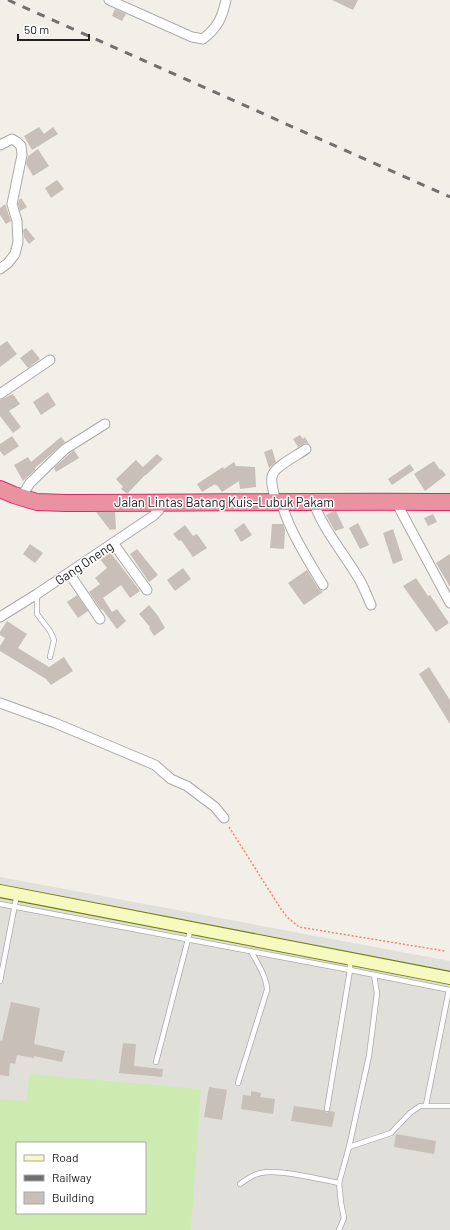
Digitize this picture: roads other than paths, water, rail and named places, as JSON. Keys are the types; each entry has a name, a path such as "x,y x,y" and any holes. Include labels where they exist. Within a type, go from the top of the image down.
{"highway":[{"name":"Jalan Lintas Batang Kuis–Lubuk Pakam","path":"0,489 37,502 450,502"}],"street":[{"path":"109,0 192,37 203,39 212,32 222,18 226,0"},
{"path":"0,145 12,139 18,142 21,146 22,155 12,204 17,221 18,242 15,254 8,263 0,269"},
{"path":"0,394 50,360"},
{"path":"21,497 30,483 65,448 105,424"},
{"path":"306,449 278,468 273,474 272,479 278,503 286,521 323,585"},
{"path":"313,501 317,512 331,537 360,580 371,605"},
{"path":"396,502 450,603"},
{"name":"Gang Oneng","path":"0,617 69,573 153,516 159,510 162,503"},
{"path":"113,543 147,590"},
{"path":"69,573 100,619"},
{"path":"0,703 55,723 155,765 171,778 187,786 215,807 224,818"},
{"path":"0,891 191,927 350,964 450,978"}],"lane":[{"path":"37,594 37,614 54,640 50,657"},
{"path":"0,981 17,894"},
{"path":"0,904 251,951 350,964 374,975 450,990 426,1105"},
{"path":"156,1062 191,927"},
{"path":"238,1083 267,990 265,978 251,951"},
{"path":"327,1109 350,964"},
{"path":"339,1230 344,1218 338,1183 369,1056 377,993 374,975"},
{"path":"348,1147 385,1136 415,1108 426,1105 450,1106"},
{"path":"240,1184 250,1176 272,1171 338,1183"}],"railway":[{"path":"8,0 450,197"}]}
